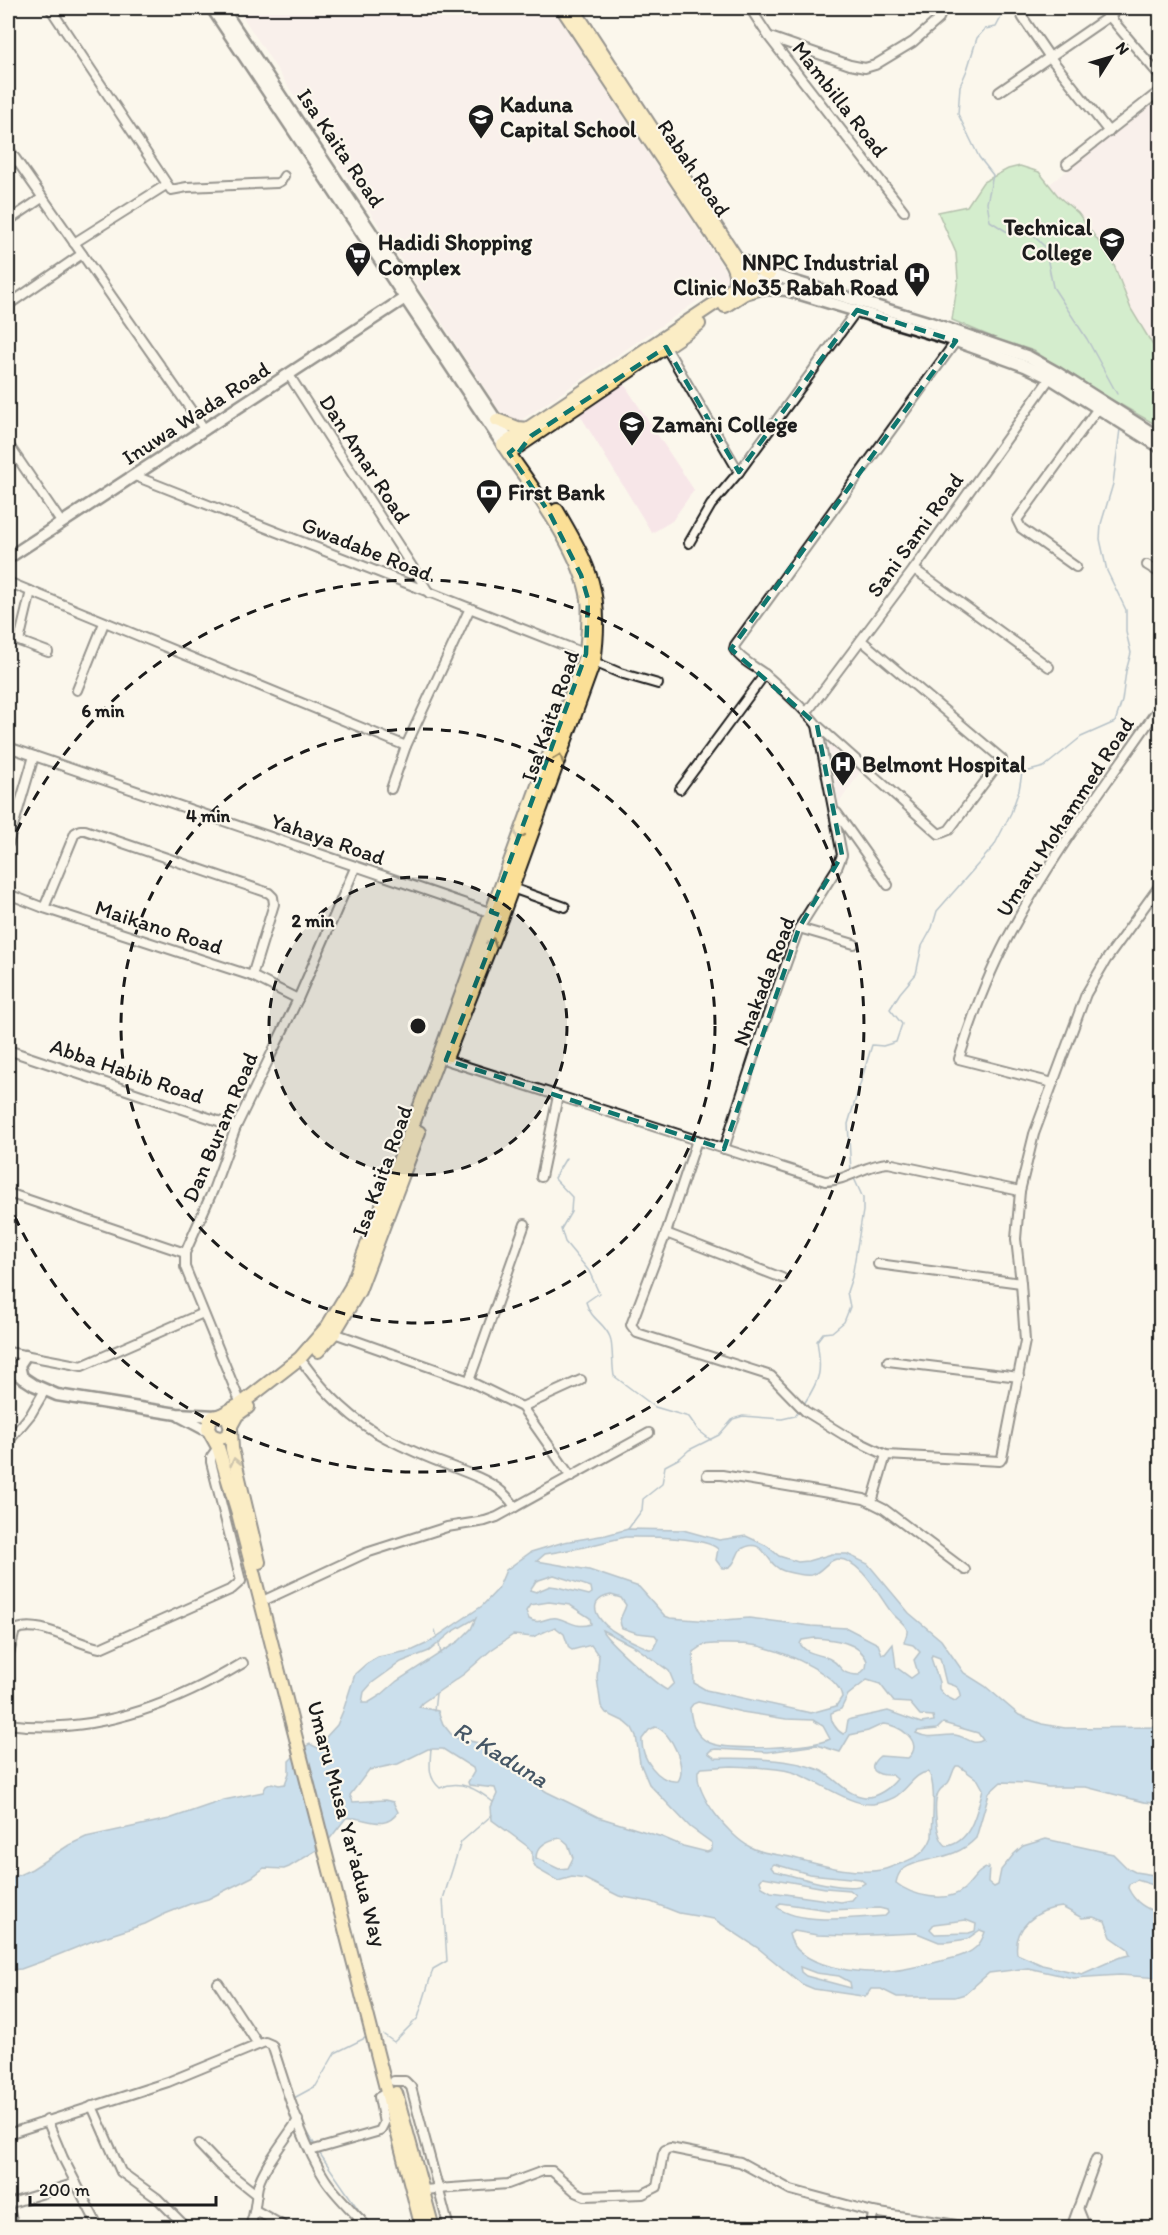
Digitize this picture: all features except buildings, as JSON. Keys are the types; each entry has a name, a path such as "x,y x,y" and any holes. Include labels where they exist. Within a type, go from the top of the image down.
{"main road":[{"name":"Isa Kaita Road","path":"212,8 405,298 509,447 550,514 581,575 588,599 590,658 371,1249 359,1291 334,1333 283,1382 237,1415 231,1428"},
{"name":"Isa Kaita Road","path":"219,1416 241,1404 300,1358 321,1334 351,1287 371,1249 446,1060 497,914 512,888 598,634 597,597 591,572 552,502 523,460 509,447 497,420 222,8"},
{"name":"Rabah Road","path":"562,8 749,277"},
{"name":"Rabah Road","path":"573,8 694,199"},
{"path":"731,292 735,275 735,260 769,274 931,323 1029,357 1056,372 1160,444"},
{"path":"664,343 749,277 769,274"},
{"path":"749,277 772,289"},
{"path":"745,293 749,277"},
{"path":"509,447 664,343 745,293 762,288 787,290 1001,356 1050,378 1160,444"},
{"name":"Inuwa Wada Road","path":"8,558 405,298"},
{"path":"497,420 530,433"},
{"path":"523,460 530,433"},
{"path":"22,1378 19,1365 25,1356"},
{"path":"8,1368 22,1378 57,1395 177,1414 219,1416 228,1419 231,1428 223,1437 211,1434 177,1414"},
{"path":"211,1434 209,1422 219,1416"},
{"name":"Umaru Musa Yar'adua Way","path":"231,1428 232,1449 267,1599 279,1663"},
{"name":"Umaru Musa Yar'adua Way","path":"211,1434 218,1447 238,1513 279,1663 390,2087 422,2228"},
{"name":"Umaru Musa Yar'adua Way","path":"390,2087 433,2228"}],"street":[{"path":"50,8 171,190 187,187 277,183 284,176"},
{"name":"Mambilla Road","path":"750,8 769,37 904,211"},
{"path":"769,37 850,66 865,68 875,65 913,42 938,20 940,16 936,8"},
{"path":"1026,8 1021,14 1023,18 1049,56 1109,132"},
{"path":"999,92 1120,8"},
{"path":"1109,16 1161,76"},
{"path":"1067,164 1161,91"},
{"path":"8,148 205,430"},
{"path":"74,243 166,184"},
{"path":"8,220 42,198"},
{"path":"8,305 81,254"},
{"path":"689,543 711,505 739,472 857,310"},
{"path":"861,640 1002,759 949,830 939,834 817,725 807,712 765,674 735,652 735,645 956,341"},
{"path":"664,343 739,472"},
{"name":"Dan Amar Road","path":"289,375 430,593"},
{"name":"Sani Sami Road","path":"807,712 914,569 1050,378"},
{"path":"1076,567 1022,528 1017,520 1098,408"},
{"path":"8,444 61,522"},
{"name":"Gwadabe Road","path":"135,476 470,608 590,658 620,673 658,684"},
{"path":"1147,565 1161,573"},
{"path":"914,569 1049,668"},
{"path":"8,582 406,746"},
{"path":"31,591 19,641 48,652"},
{"path":"391,789 406,746 470,608"},
{"path":"77,690 104,623"},
{"path":"680,789 765,674"},
{"name":"Umaru Mohammed Road","path":"1053,1083 959,1059 981,994 1013,928 1050,866 1161,706"},
{"name":"Nnakada Road","path":"724,1149 763,1028 799,928 837,868 842,855 817,725"},
{"name":"Yahaya Road","path":"8,747 355,868 497,914"},
{"path":"8,844 34,756"},
{"path":"834,808 888,885"},
{"path":"44,908 75,833 85,830 269,893 273,897 274,904 252,976"},
{"name":"Dan Buram Road","path":"184,1253 213,1190 236,1127 298,999 355,868"},
{"path":"697,1140 666,1233 631,1325 632,1328 637,1333 765,1373 778,1381 805,1411 844,1435 886,1455 1000,1461 1025,1341 1022,1284 1016,1239 1020,1191 1034,1134 1086,994 1106,960 1161,885"},
{"path":"512,888 565,907"},
{"name":"Maikano Road","path":"8,894 44,908 252,976 298,999"},
{"path":"799,928 854,944"},
{"name":"Abba Habib Road","path":"8,1050 236,1127"},
{"path":"446,1060 825,1181 837,1181 856,1172 888,1162 1020,1191"},
{"path":"541,1176 558,1096"},
{"path":"8,1193 184,1253 185,1267 202,1313 241,1404"},
{"path":"469,1381 525,1224"},
{"path":"666,1233 782,1278"},
{"path":"878,1263 1022,1284"},
{"path":"8,1352 82,1366 202,1313"},
{"path":"334,1333 469,1381 522,1407 570,1477"},
{"path":"888,1361 1019,1377"},
{"path":"304,1364 320,1386 352,1415 383,1437 490,1482 509,1497 515,1507"},
{"path":"522,1407 581,1380"},
{"path":"8,1442 31,1414 45,1390"},
{"path":"267,1599 366,1553 447,1527 497,1517 649,1433"},
{"path":"8,1658 15,1630 24,1626 35,1627 89,1647 100,1648 232,1588 241,1581 211,1462 211,1457 218,1447"},
{"path":"872,1502 886,1455"},
{"path":"707,1475 722,1475 864,1499 872,1502 965,1570"},
{"path":"8,1724 55,1727 112,1720 169,1703 207,1685 243,1663"},
{"path":"218,1983 258,2043"},
{"path":"8,2134 168,2082 265,2042 272,2044 310,2151 325,2180 368,2228"},
{"path":"310,2151 380,2130 384,2124 379,2097 390,2087 405,2081 411,2087 448,2228"},
{"path":"92,2106 121,2172 157,2198 187,2228"},
{"path":"46,2120 99,2228"},
{"path":"249,2228 264,2173 298,2120"},
{"path":"199,2144 219,2165 257,2195"},
{"path":"423,2190 508,2184 543,2170 552,2171 576,2192 585,2196 642,2194 657,2187 663,2154 670,2148 740,2162 791,2190 873,2212 976,2228"},
{"path":"1071,2228 1096,2159"},
{"path":"14,2228 8,2205 76,2183"},
{"path":"1078,2208 1086,2228"},
{"path":"255,2210 287,2228"},
{"path":"871,2228 873,2212"},
{"path":"352,2228 360,2219"}],"highlighted area":[{"path":"857,310 956,341 731,649 817,725 842,855 799,928 724,1149 446,1060 502,916 491,912 586,654 588,632 588,599 581,575 550,514 509,453 515,448 518,453 531,436 666,347 739,472"}],"shaded area":[{"name":"Kaduna Capital School","path":"237,8 552,8 726,272 727,281 520,421 503,416"},
{"name":"Technical College","path":"1160,99 1160,433 1126,411 1111,379 1016,210"},
{"name":"Zamani College","path":"622,381 694,490 672,521 652,533 577,410"},
{"name":"Belmont Hospital","path":"827,741 861,771 839,803"}],"green space":[{"path":"1020,166 1039,172 1059,197 1078,213 1112,260 1131,309 1160,357 1160,427 1084,384 1034,351 952,320 958,279 956,253 938,212 967,206 983,182 1008,169"}],"water":[{"path":"628,1529 683,1530 719,1540 746,1536 767,1546 779,1556 798,1562 832,1554 847,1554 868,1564 909,1613 941,1640 964,1673 985,1686 1019,1715 1042,1724 1065,1728 1160,1727 1160,1804 1086,1787 1048,1787 1001,1782 989,1793 976,1838 958,1851 910,1865 901,1871 896,1883 920,1895 948,1896 957,1894 978,1873 989,1867 988,1882 994,1887 998,1885 1001,1870 1014,1854 1023,1846 1046,1839 1113,1854 1127,1868 1135,1872 1160,1876 1160,1887 1137,1880 1129,1884 1128,1888 1141,1904 1160,1914 1160,1978 1120,1975 1073,1978 1028,1968 989,1973 965,1994 955,1997 897,1997 881,1989 871,1989 866,1996 862,1996 814,1989 802,1984 758,1948 714,1919 679,1913 651,1902 619,1896 585,1879 572,1877 558,1881 537,1869 532,1861 532,1852 527,1846 492,1820 491,1807 497,1794 495,1788 469,1785 468,1782 474,1772 473,1768 443,1749 428,1749 398,1764 369,1770 350,1795 353,1802 385,1800 393,1802 398,1812 387,1822 346,1818 325,1845 289,1867 264,1868 252,1877 208,1899 21,1969 8,1970 8,1880 32,1869 86,1837 169,1819 224,1800 263,1792 266,1786 272,1783 285,1784 289,1773 289,1761 302,1748 310,1744 322,1750 326,1746 326,1737 337,1725 355,1674 366,1664 378,1657 413,1650 426,1644 482,1606 498,1589 506,1570 531,1552 564,1542","holes":["625,1537 688,1539 711,1545 718,1549 716,1560 722,1568 732,1565 740,1550 749,1546 760,1548 778,1568 801,1575 815,1574 834,1560 846,1561 862,1572 892,1613 907,1628 904,1643 913,1645 920,1652 914,1660 918,1673 911,1678 896,1667 893,1644 885,1654 882,1654 878,1644 847,1628 749,1618 711,1621 670,1618 665,1616 639,1587 589,1570 537,1561 545,1554","554,1575 591,1587 592,1593 589,1595 550,1586 536,1592 530,1590 536,1581","611,1595 621,1598 626,1605 621,1619 622,1628 655,1635 658,1639 653,1649 612,1630 600,1619 596,1608 597,1602 602,1598","549,1602 570,1605 590,1618 591,1624 577,1625 557,1618 533,1621 529,1619 526,1611 530,1605","476,1618 471,1629 459,1641 397,1681 381,1695 368,1703 362,1703 364,1692 372,1683 401,1662 429,1651 452,1632","555,1627 564,1634 572,1650 591,1645 599,1656 597,1678 601,1706 606,1713 632,1728 636,1736 640,1763 649,1784 690,1827 712,1843 712,1850 707,1852 683,1846 598,1817 547,1792 509,1769 483,1744 457,1738 451,1734 443,1724 438,1711 419,1707 464,1674 491,1650 513,1635 533,1637","602,1630 637,1648 669,1671 674,1683 667,1690 632,1662","830,1639 845,1643 863,1655 867,1661 866,1668 859,1675 847,1673 830,1659 810,1652 800,1644 802,1640","703,1645 760,1646 811,1666 832,1681 842,1697 836,1706 811,1713 706,1690 694,1683 693,1652","932,1655 940,1658 946,1683 958,1688 961,1693 955,1701 945,1696 939,1689","867,1680 880,1684 894,1702 910,1703 920,1715 933,1716 934,1721 921,1723 888,1711 848,1720 846,1732 843,1734 834,1725 831,1713 841,1709 848,1695","698,1702 786,1719 813,1720 823,1726 830,1739 807,1745 789,1746 751,1748 720,1745 710,1743 701,1737 692,1719 690,1708","943,1723 978,1733 983,1740 972,1742 955,1735 916,1733 937,1729","883,1724 896,1727 908,1735 914,1746 908,1758 880,1756 875,1761 874,1771 892,1775 897,1779 882,1792 869,1797 851,1793 823,1772 805,1765 766,1759 715,1758 708,1753 716,1749 768,1752 817,1745 840,1752 850,1735 868,1731","655,1727 667,1735 679,1759 681,1775 678,1781 671,1781 658,1774 652,1768 642,1746 642,1739 649,1730","732,1766 777,1769 801,1775 854,1801 873,1804 894,1798 916,1778 928,1772 933,1793 932,1837 924,1851 917,1856 886,1869 870,1871 835,1868 765,1852 742,1842 724,1825 708,1803 699,1781 698,1771 702,1768","956,1766 959,1766 978,1780 983,1789 976,1815 968,1832 955,1843 947,1846 940,1837 936,1822 936,1798 939,1791 948,1783","561,1838 568,1844 573,1858 568,1868 559,1869 536,1858 538,1850 544,1844","774,1864 809,1874 860,1879 865,1883 847,1887 774,1871 771,1867","763,1877 850,1890 856,1895 852,1900 841,1902 771,1892 762,1887 760,1881","780,1903 828,1910 879,1908 887,1910 888,1913 885,1916 860,1918 813,1918 786,1913 777,1907","1062,1907 1082,1918 1093,1917 1105,1921 1111,1937 1128,1949 1130,1955 1082,1974 1042,1965 1017,1954 1019,1936 1029,1921 1044,1911","966,1920 976,1924 975,1931 935,1934 930,1929 934,1924","980,1930 985,1932 977,1946 963,1955 910,1968 879,1972 848,1970 817,1962 794,1946 789,1934 794,1931 817,1935 848,1936 917,1933 939,1942 947,1942 967,1939","800,1967 816,1973 839,1976 850,1982 851,1988 806,1976 801,1972"]}],"waterway":[{"path":"1006,8 996,27 985,29 977,38 960,86 958,114 979,157 993,175 987,203 990,221 1012,235 1024,226 1045,247 1053,287 1087,339 1117,394"},
{"path":"851,1171 848,1124 872,1045 883,1046 896,1042 902,1024 890,1009 916,974 922,946 932,928 937,911 994,846 1011,813 1022,773 1044,767 1081,737 1115,722 1122,701 1131,653 1126,632 1126,610 1107,571 1100,539 1101,524 1113,484 1120,429"},
{"path":"566,1158 554,1178 572,1197 571,1212 561,1229 565,1242 589,1271 599,1293 586,1302 591,1313 610,1337 614,1376 655,1407 689,1417 698,1430 711,1440"},
{"path":"804,1404 819,1374 817,1341 823,1333 832,1332 844,1322 850,1307 847,1292 852,1277 863,1211 863,1198 853,1176"},
{"path":"628,1529 642,1510 643,1499 662,1484 665,1466 689,1450 719,1435 733,1419 743,1416 782,1419 795,1416 799,1410"},
{"path":"435,1630 437,1637"},
{"path":"439,1644 441,1654"},
{"path":"434,1711 436,1694"},
{"path":"431,1748 431,1775 440,1788 447,1785 461,1785 481,1793 493,1802"},
{"path":"384,2035 394,2042 418,2018 433,1969 447,1961 443,1899 461,1842 492,1815"},
{"path":"294,2098 316,2086 335,2053 367,2037"},
{"path":"303,2125 316,2147"},
{"path":"320,2154 367,2222"}],"place":[{"name":"Kaduna Capital School","path":"481,140"},
{"name":"Technical College","path":"1112,263"},
{"name":"Hadidi Shopping Complex","path":"358,278"},
{"name":"NNPC Industrial Clinic No35 Rabah Road","path":"917,298"},
{"name":"Zamani College","path":"632,447"},
{"name":"First Bank","path":"489,515"},
{"name":"Belmont Hospital","path":"843,787"}],"water label":[{"name":"R. Kaduna","path":"501,1754"}]}
